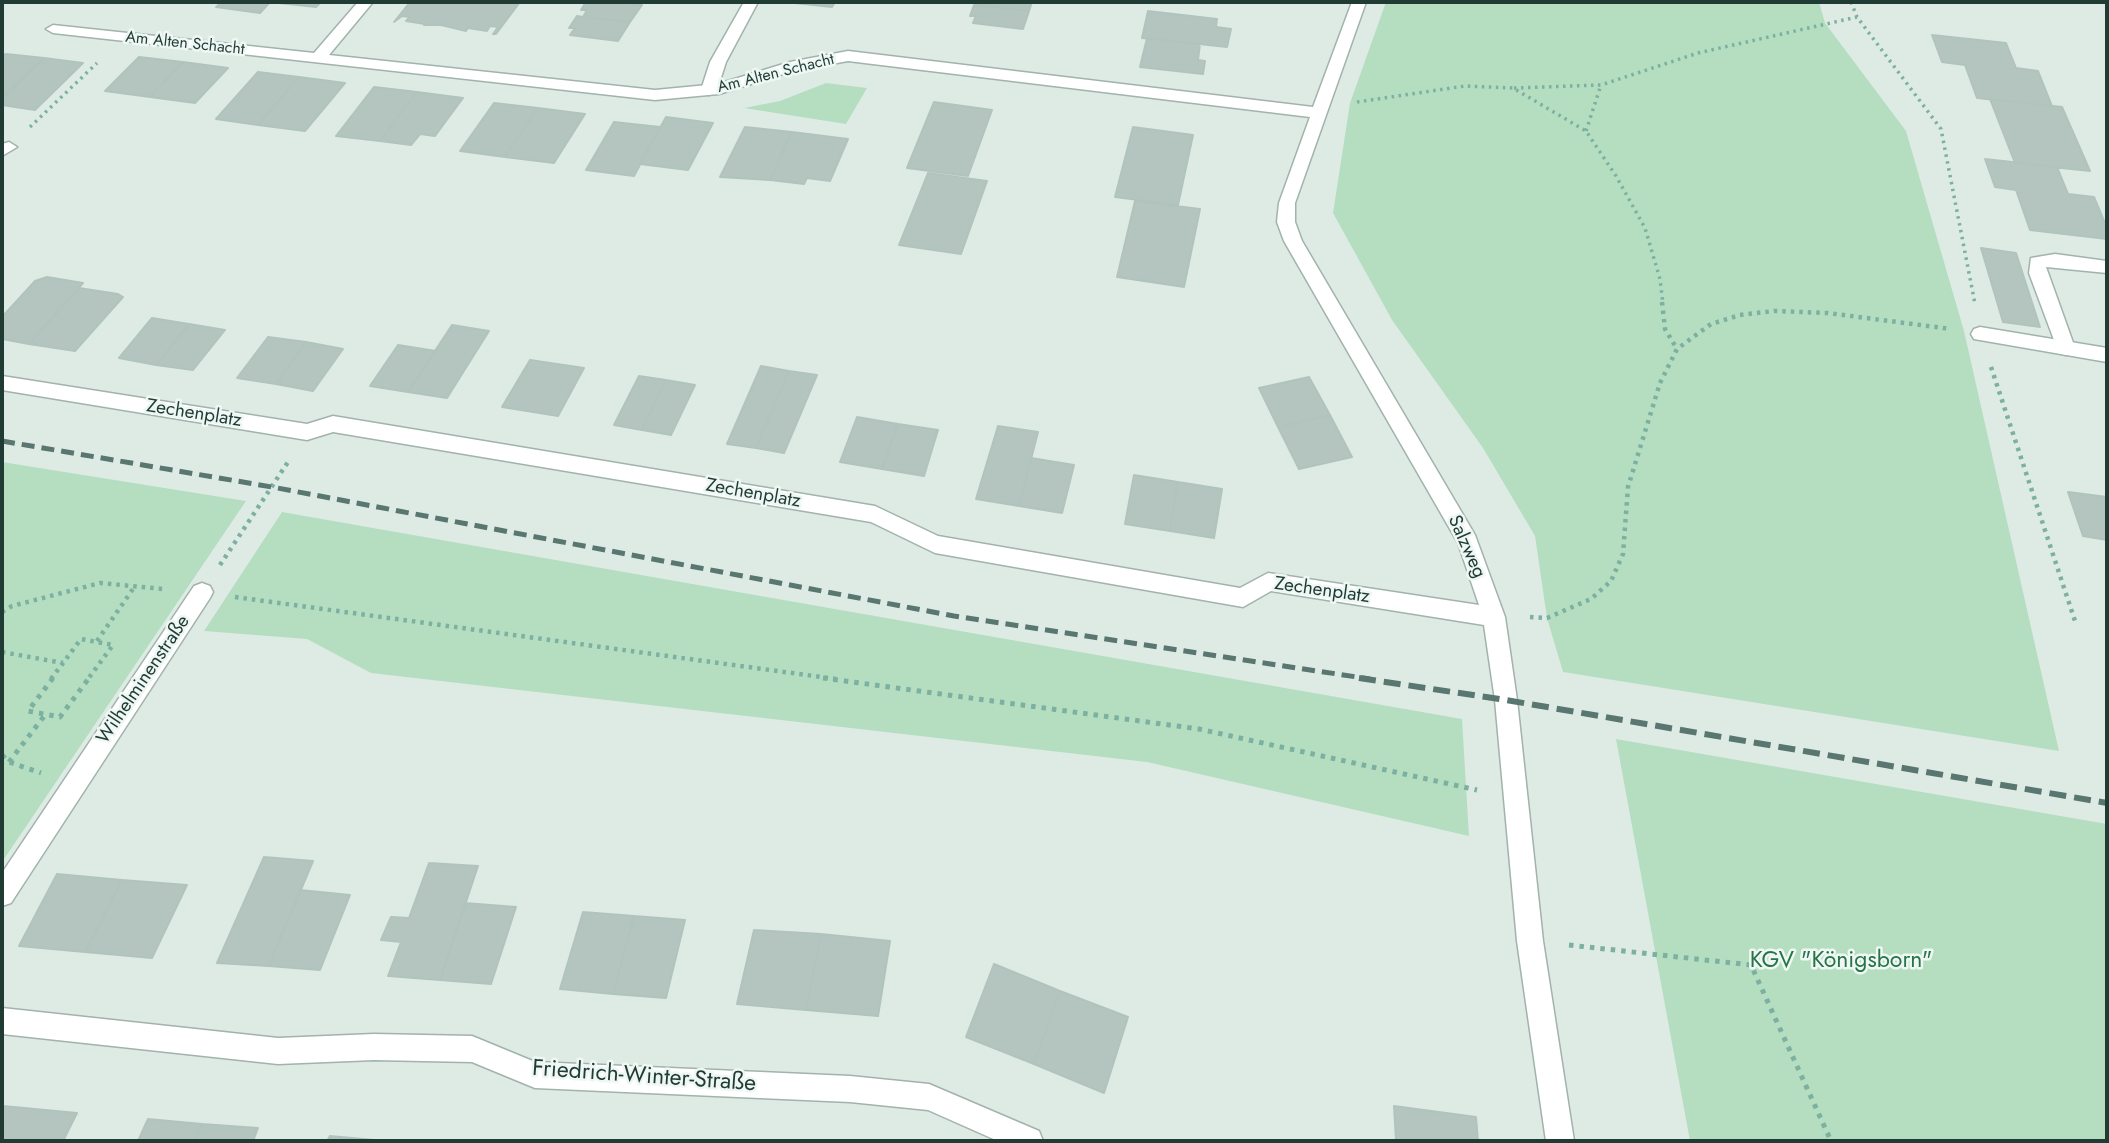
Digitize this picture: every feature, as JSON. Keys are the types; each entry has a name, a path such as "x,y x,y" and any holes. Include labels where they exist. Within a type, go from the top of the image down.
{"street":[{"path":"317,58 366,2"},
{"path":"709,90 718,62 751,2"},
{"name":"Salzweg","path":"1359,2 1287,203 1286,222 1293,241 1468,541 1494,617 1501,654 1530,941 1560,1141"},
{"name":"Am Alten Schacht","path":"53,29 655,95 709,90 790,67 848,56 1319,110"},
{"path":"2066,348 2038,273 2037,262 2055,260 2107,267"},
{"path":"1980,334 2107,355"},
{"name":"Zechenplatz","path":"2,383 307,432 333,424 875,514 935,544 1243,598 1268,582 1494,617"},
{"name":"Wilhelminenstraße","path":"2,894 202,592"},
{"name":"Friedrich-Winter-Straße","path":"2,1021 278,1051 374,1047 472,1049 535,1075 850,1089 929,1097 1029,1141"}],"path":[{"path":"1319,110 1465,86 1513,88 1601,85 1698,53 1857,17"},
{"path":"5,149 124,37"},
{"path":"1586,131 1601,85"},
{"path":"1513,88 1586,131 1616,176 1645,228 1660,279 1665,329 1677,349"},
{"path":"1494,617 1547,618 1591,599 1611,581 1623,554 1628,487 1660,383 1677,349 1710,324 1740,315 1774,311 1828,313 1980,334"},
{"path":"202,592 286,466"},
{"path":"2,612 12,606 100,583 202,592 1199,729 1412,778 1516,798"},
{"path":"97,642 135,586"},
{"path":"81,639 113,645 60,718 28,711 64,663 81,639"},
{"path":"2,652 64,663"},
{"path":"9,762 46,715"},
{"path":"1530,941 1751,965 1831,1141"}],"green space":[{"path":"1386,2 1819,2 1825,23 1906,131 1964,331 2059,751 1563,672 1547,618 1535,536 1483,448 1392,320 1333,213 1350,103"},
{"path":"826,83 867,88 846,124 744,108 780,101"},
{"path":"2,462 246,501 2,862"},
{"path":"282,512 1462,719 1469,836 1147,762 371,673 307,639 204,631"},
{"name":"KGV \"Königsborn\"","path":"1616,739 2107,824 2107,1141 1690,1141"}],"building":[{"path":"222,2 270,2 260,13 216,7"},
{"path":"270,2 321,2 316,7"},
{"path":"410,2 520,2 496,34 493,34 498,27 490,26 487,31 468,28 466,31 406,21 410,17 402,16 394,22"},
{"path":"586,2 642,5 630,22 583,17 587,10 581,10"},
{"path":"785,2 835,2 832,7"},
{"path":"975,2 1032,2 1029,11 974,5"},
{"path":"974,5 1029,11 1023,29 973,23 976,16 970,16"},
{"path":"1148,11 1217,19 1216,27 1231,29 1227,47 1142,38"},
{"path":"577,16 630,22 618,41 570,35 575,28 569,28"},
{"path":"1932,35 2006,43 2016,68 2038,71 2052,106 1977,98 1965,65 1942,62"},
{"path":"1147,38 1200,44 1198,60 1205,61 1203,74 1140,67"},
{"path":"6,54 44,58 2,98 2,56"},
{"path":"139,57 183,62 150,97 105,91"},
{"path":"44,58 83,63 35,110 2,105 2,98"},
{"path":"183,62 228,68 195,103 150,97"},
{"path":"258,72 299,77 258,125 216,119"},
{"path":"299,77 345,83 305,131 258,125"},
{"path":"374,87 417,92 380,141 336,136"},
{"path":"417,92 463,98 435,136 420,134 411,145 380,141"},
{"path":"1990,99 2062,107 2090,171 2015,163"},
{"path":"934,102 992,110 968,176 907,168"},
{"path":"494,103 538,108 505,157 460,151"},
{"path":"538,108 585,114 554,163 505,157"},
{"path":"666,117 713,123 688,170 640,164"},
{"path":"614,122 660,127 634,176 586,170"},
{"path":"745,127 792,132 770,180 720,177"},
{"path":"1133,127 1193,135 1178,205 1115,197"},
{"path":"792,132 848,139 830,181 807,178 804,184 770,180"},
{"path":"1985,159 2057,167 2068,194 2094,197 2107,228 2107,239 2030,230 2016,190 1995,187"},
{"path":"928,173 987,181 961,254 899,245"},
{"path":"1135,201 1200,209 1184,287 1117,277"},
{"path":"1981,248 2016,253 2040,327 2003,322"},
{"path":"47,277 83,283 29,344 2,339 2,317 35,281"},
{"path":"79,288 123,297 75,351 29,344"},
{"path":"152,318 189,324 156,365 119,358"},
{"path":"189,324 225,330 193,370 156,365"},
{"path":"452,325 489,331 447,398 408,392"},
{"path":"268,337 306,342 276,384 237,378"},
{"path":"306,342 343,349 313,391 276,384"},
{"path":"398,345 436,351 408,392 370,386"},
{"path":"530,360 584,368 558,416 502,407"},
{"path":"761,366 789,371 756,448 727,444"},
{"path":"789,371 817,375 784,453 756,448"},
{"path":"639,376 666,380 642,430 614,425"},
{"path":"1309,377 1330,415 1278,427 1259,388"},
{"path":"666,380 695,385 671,435 642,430"},
{"path":"1330,415 1352,457 1299,469 1278,427"},
{"path":"857,417 898,424 882,469 840,462"},
{"path":"898,424 938,430 924,476 882,469"},
{"path":"998,426 1038,432 1019,506 976,499"},
{"path":"1031,458 1074,465 1062,513 1019,506"},
{"path":"1134,475 1178,482 1170,531 1125,524"},
{"path":"1178,482 1222,489 1214,538 1170,531"},
{"path":"2068,492 2107,497 2107,540 2083,536"},
{"path":"264,857 313,861 269,966 217,963"},
{"path":"429,863 478,866 440,980 388,976 401,942 381,940 391,917 409,918"},
{"path":"57,874 122,880 85,952 19,946"},
{"path":"122,880 187,885 152,958 85,952"},
{"path":"300,890 350,895 320,970 269,966"},
{"path":"465,903 516,907 491,984 440,980"},
{"path":"583,912 634,916 613,994 560,989"},
{"path":"634,916 685,920 666,998 613,994"},
{"path":"754,930 821,934 806,1010 737,1004"},
{"path":"821,934 890,941 878,1016 806,1010"},
{"path":"994,964 1060,991 1034,1064 966,1037"},
{"path":"1060,991 1128,1017 1104,1093 1034,1064"},
{"path":"3,1106 77,1113 63,1141 2,1141"},
{"path":"1394,1106 1476,1117 1478,1141 1396,1141"},
{"path":"148,1119 202,1124 195,1141 138,1141"},
{"path":"202,1124 258,1128 253,1141 195,1141"},
{"path":"330,1136 385,1141 327,1141"}],"railway":[{"path":"2,441 272,487 954,616 1370,679"},
{"path":"1359,678 1506,700 2107,803"}]}
